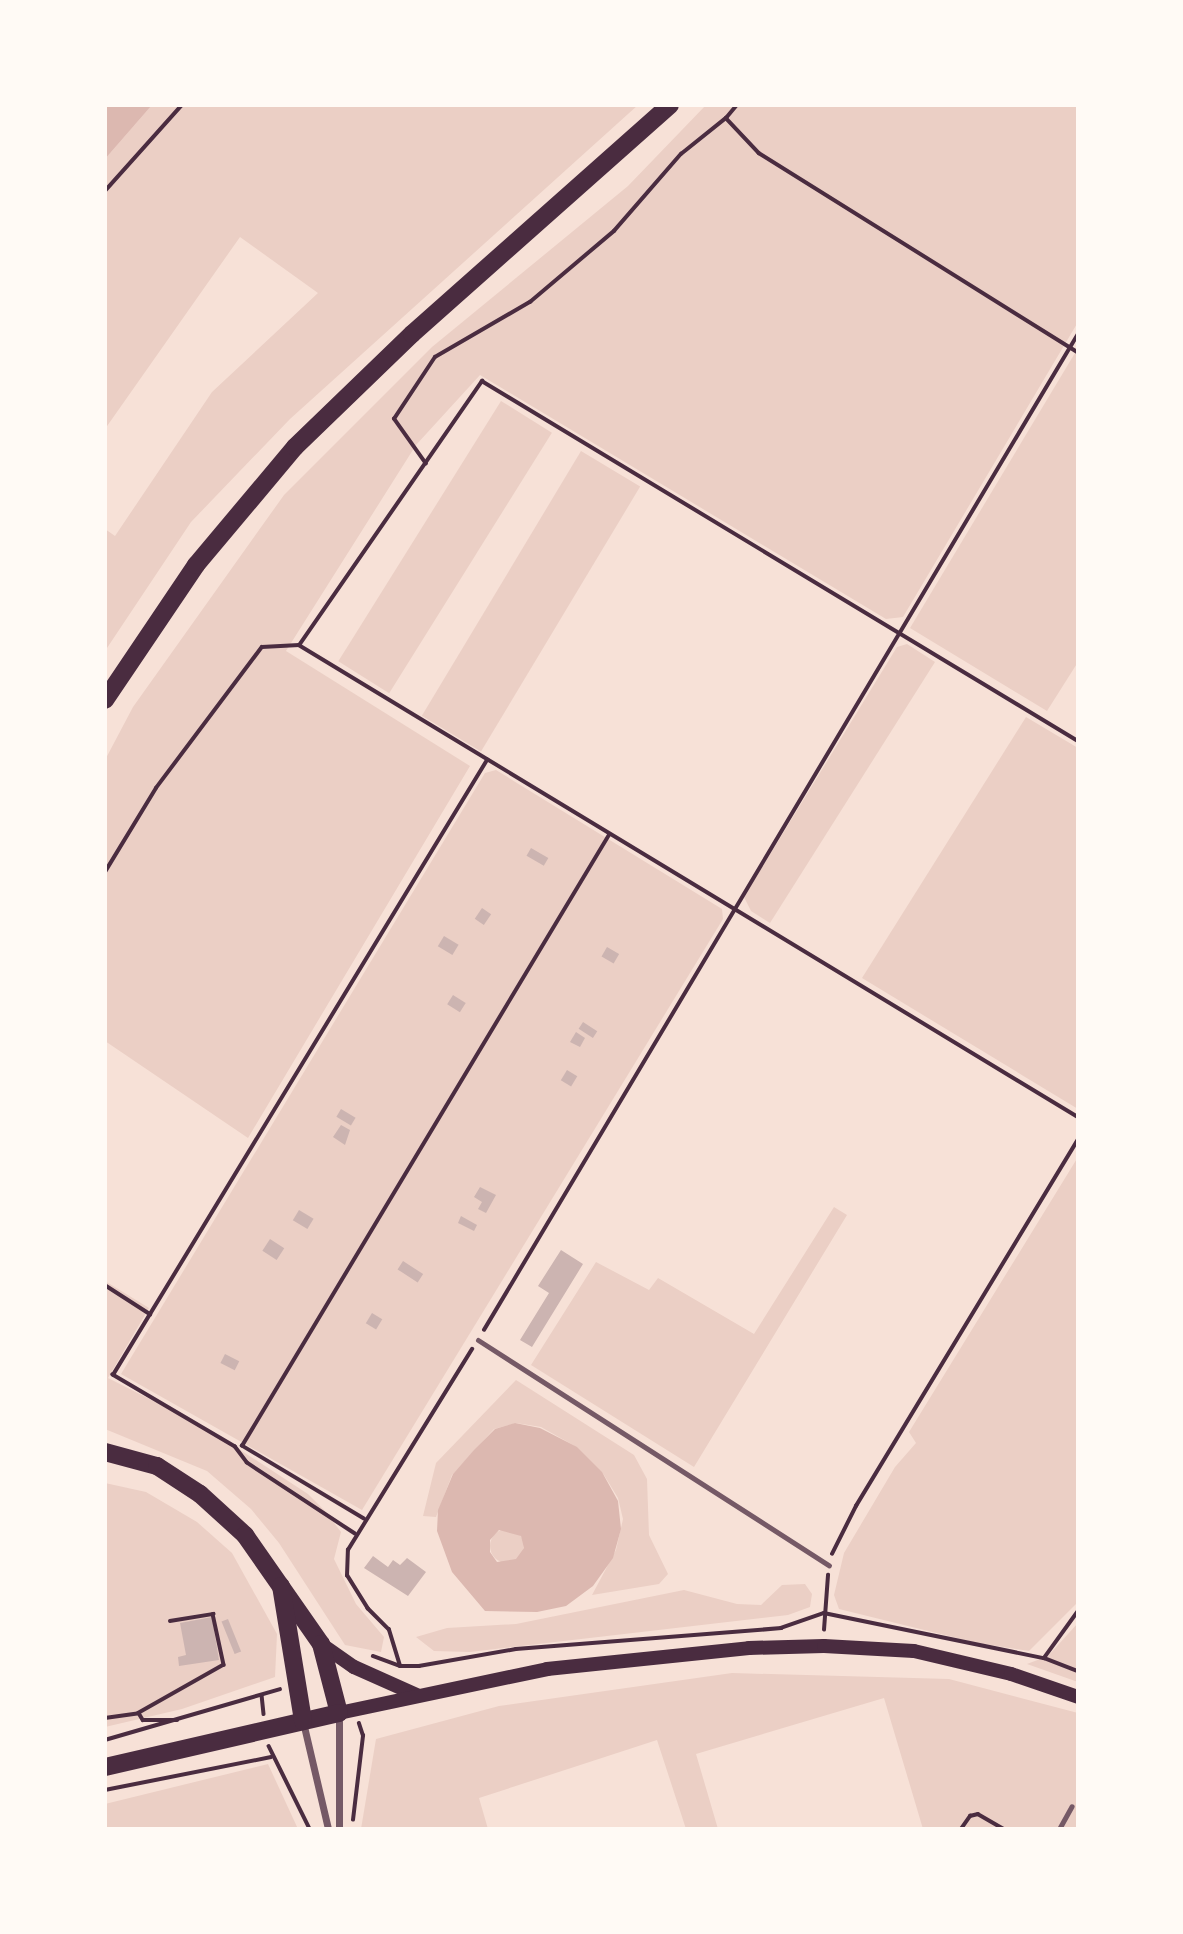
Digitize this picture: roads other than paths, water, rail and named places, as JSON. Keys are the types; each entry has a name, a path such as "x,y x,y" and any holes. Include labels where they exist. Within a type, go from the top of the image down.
{"main road":[{"path":"105,700 195,565 295,447 412,334 670,105"},
{"path":"105,1452 157,1466 200,1494 245,1535 321,1644 346,1711"},
{"path":"281,1584 303,1721"},
{"path":"321,1644 354,1667 417,1695"},
{"path":"105,1767 417,1695 547,1669 749,1648 824,1646 914,1651 1011,1674 1078,1697"}],"street":[{"path":"339,1829 346,1711"},
{"path":"303,1721 328,1829"}],"lane":[{"path":"478,1340 829,1565"},
{"path":"1059,1829 1072,1806"}]}
